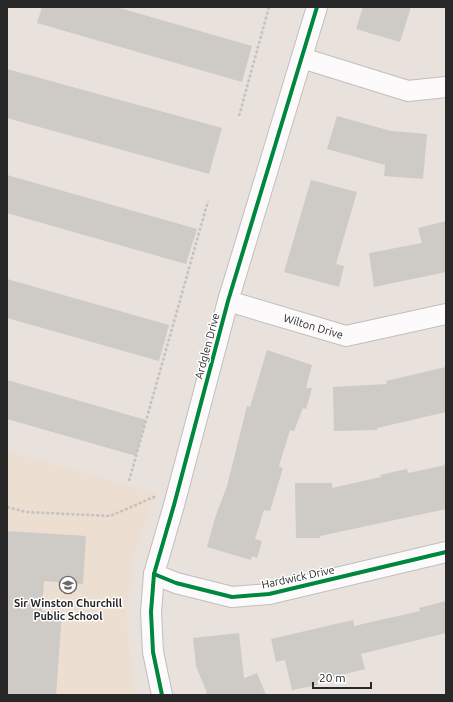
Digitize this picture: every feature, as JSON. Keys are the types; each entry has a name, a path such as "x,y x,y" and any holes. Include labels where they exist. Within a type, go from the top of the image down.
{"street":[{"name":"Ardglen Drive","path":"162,695 153,652 151,612 154,574 174,505 228,301 317,7"},
{"path":"302,58 408,91 446,87"},
{"name":"Wilton Drive","path":"228,301 346,336 446,314"},
{"name":"Hardwick Drive","path":"154,574 176,583 232,597 269,594 446,552"}],"path":[{"path":"239,116 269,7"},
{"path":"129,481 208,201"},
{"path":"7,507 26,512 110,516 154,497 174,505"}],"shaded area":[{"name":"Sir Winston Churchill Public School","path":"7,451 155,493 133,560 126,610 132,680 139,695 7,695"}],"building":[{"path":"42,7 116,7 252,46 242,82 37,23"},
{"path":"363,7 411,7 400,42 356,29"},
{"path":"7,69 222,128 209,174 7,118"},
{"path":"337,116 391,131 427,134 423,179 384,176 385,165 327,149"},
{"path":"7,175 197,229 186,264 7,213"},
{"path":"311,180 357,192 336,264 344,266 339,287 284,272"},
{"path":"446,221 446,272 374,287 369,253 422,243 418,228"},
{"path":"7,279 169,325 159,361 7,318"},
{"path":"267,350 312,365 306,388 312,388 306,409 303,408 294,431 290,430 279,466 283,468 270,511 264,510 255,539 262,541 257,558 252,556 251,560 207,547 215,518 227,486 247,406 250,407"},
{"path":"446,367 446,412 377,428 377,430 334,431 333,387 387,384 386,381"},
{"path":"7,380 146,420 136,456 7,419"},
{"path":"446,465 446,509 320,536 320,538 296,538 295,483 332,483 332,488 381,477 380,475 407,469 408,473"},
{"path":"7,531 86,536 83,584 44,581 42,611 62,612 56,695 7,695"},
{"path":"446,601 446,633 361,654 365,669 317,681 318,685 292,690 285,660 276,662 271,639 353,620 354,626 420,611 419,608"},
{"path":"239,633 244,678 257,673 266,695 203,695 207,693 196,666 193,638"}],"cycle path":[{"path":"162,695 153,652 151,612 154,574 174,505 228,301 317,7"},
{"path":"154,574 176,583 232,597 269,594 446,552"}],"place":[{"name":"Sir Winston Churchill Public School","path":"68,585"}]}
